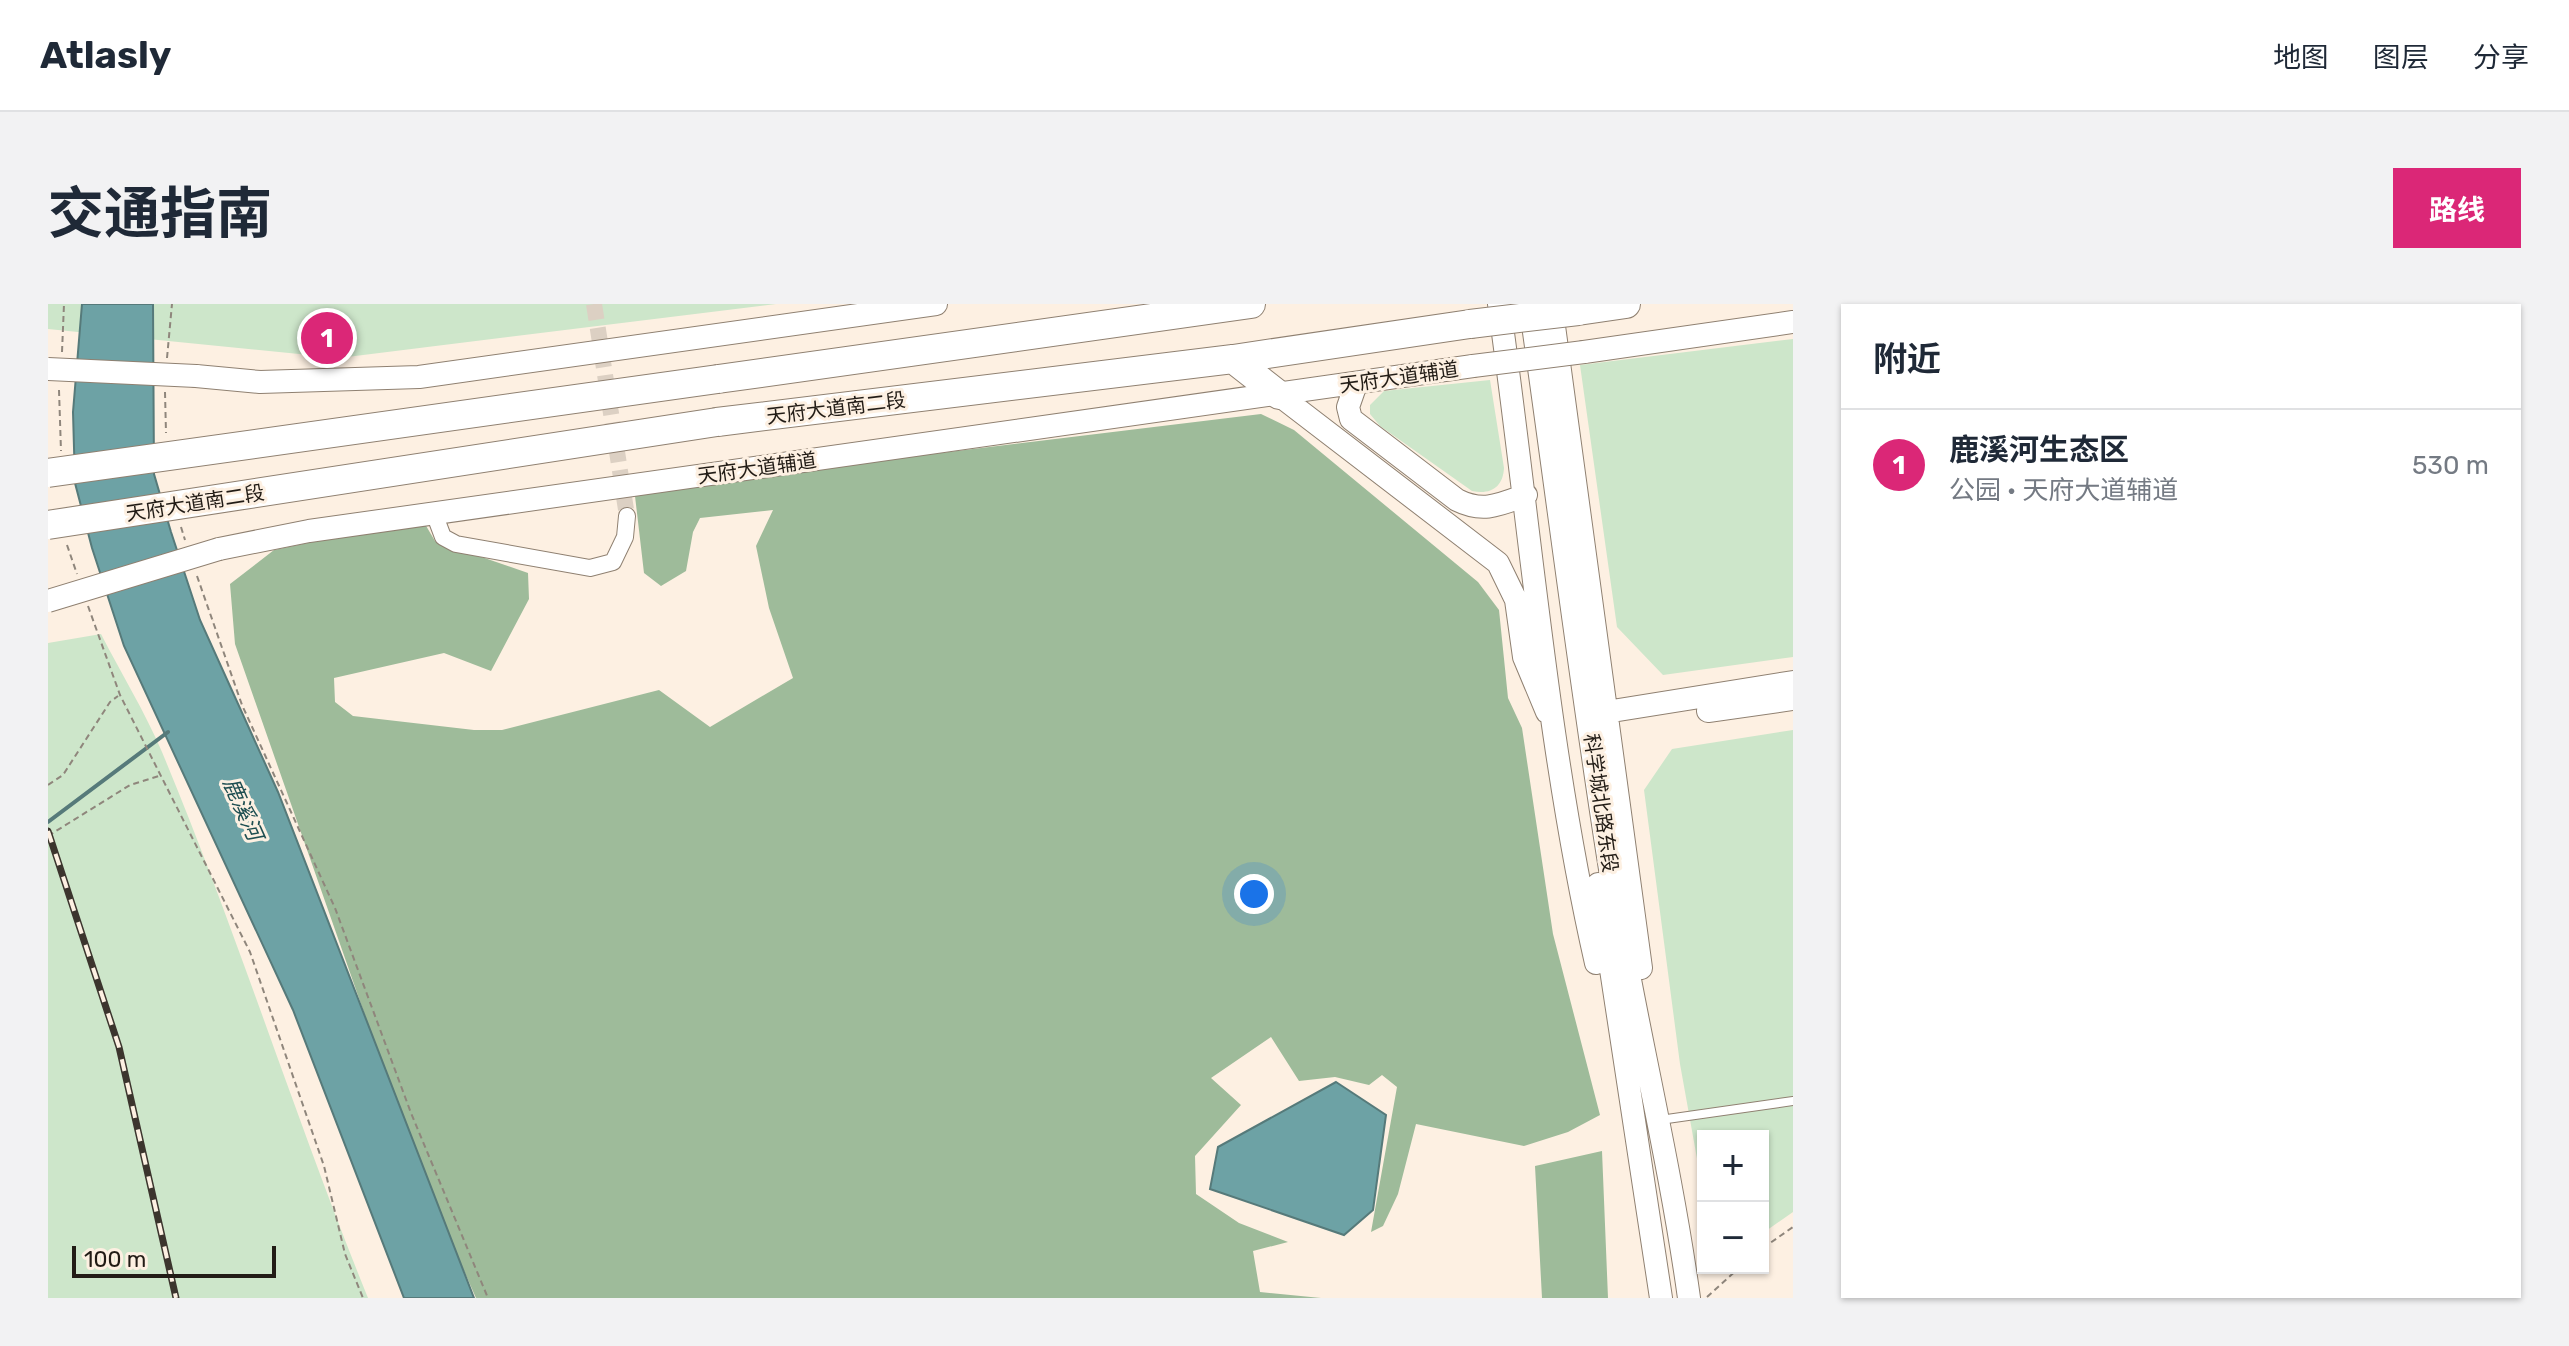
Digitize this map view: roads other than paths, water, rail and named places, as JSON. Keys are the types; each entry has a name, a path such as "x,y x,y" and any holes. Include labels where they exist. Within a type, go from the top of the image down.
{"highway":[{"path":"48,473 1217,306 1251,304"},
{"name":"天府大道南二段","path":"48,525 717,422 1233,359 1564,307 1626,304"},
{"path":"1233,359 1279,395"}],"street":[{"path":"48,369 273,382 419,377 936,304"},
{"path":"1499,304 1555,730 1581,897 1607,1011 1624,1064"},
{"name":"科学城北路东段","path":"1517,304 1624,1064 1659,1288"},
{"name":"科学城北路东段","path":"1530,304 1610,867 1659,1120 1689,1298"},
{"path":"1564,307 1607,718 1645,995 1650,1080"},
{"name":"天府大道辅道","path":"48,601 219,549 309,531 1793,322"},
{"path":"1356,384 1348,407 1351,419 1457,500 1473,508 1488,509 1526,495"},
{"path":"1279,395 1498,563 1516,600 1531,678 1555,730"},
{"path":"434,513 443,537 456,544 590,568 613,562 625,537 627,516"},
{"path":"1607,718 1793,682"},
{"path":"1607,718 1793,699"}],"lane":[{"path":"1659,1120 1793,1101"}],"water":[{"name":"鹿溪河","path":"82,304 153,304 154,474 171,532 200,620 278,792 474,1298 404,1298 293,1010 124,646 92,548 75,483 73,412"},
{"path":"1336,1082 1386,1115 1373,1210 1344,1235 1210,1189 1218,1147"}],"waterway":[{"path":"48,822 168,732"}],"tunnel":[{"path":"594,304 627,516"}],"railway":[{"path":"48,831 119,1047 176,1298"}],"place":[{"name":"鹿溪河生态区","path":"327,338"}]}
